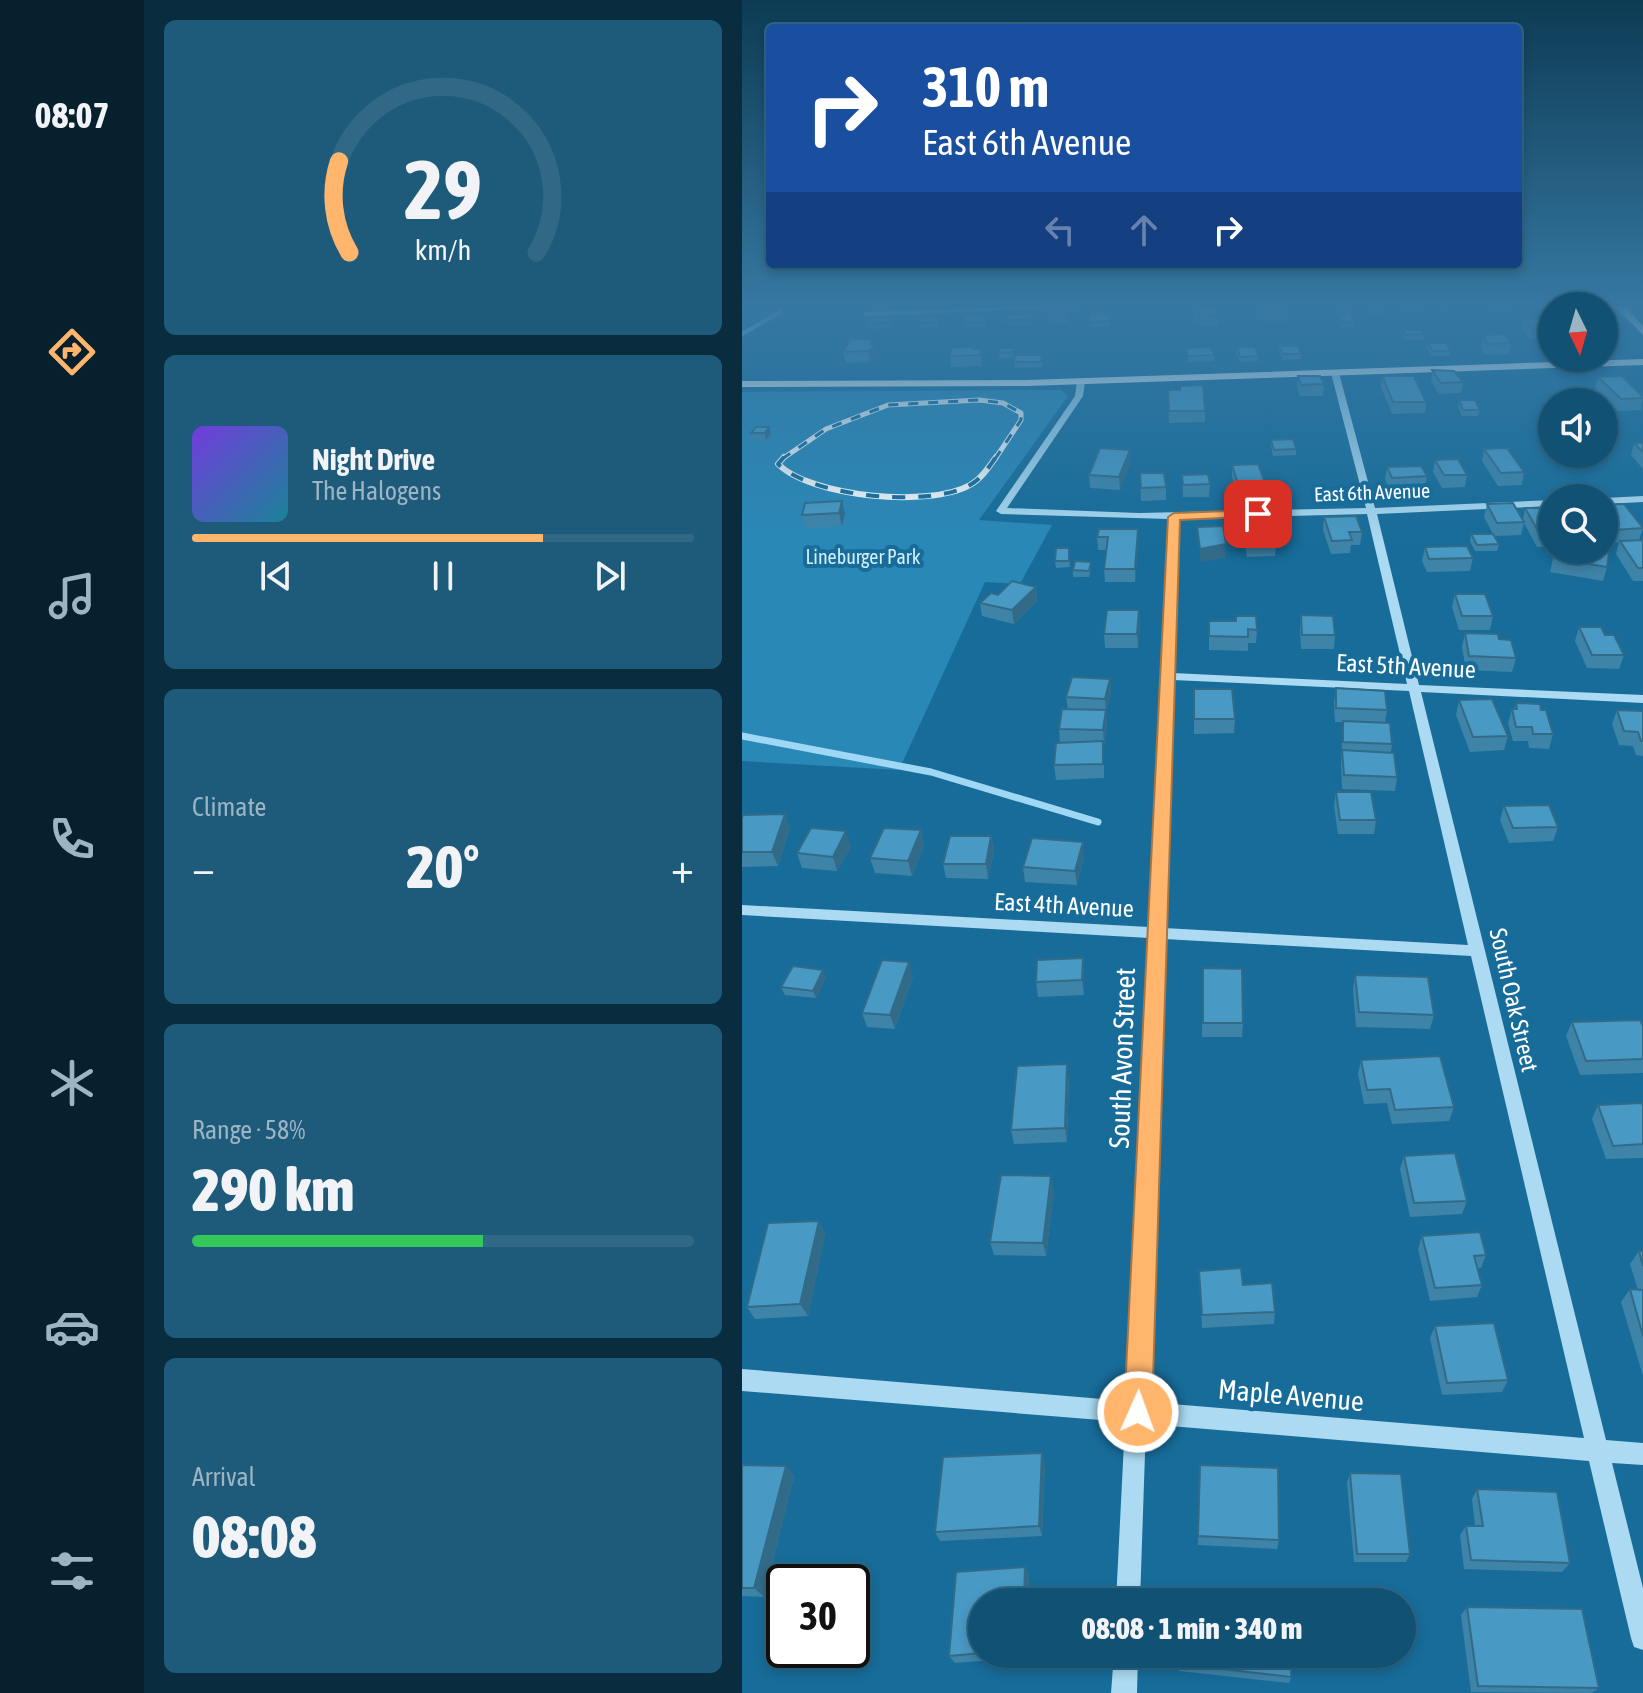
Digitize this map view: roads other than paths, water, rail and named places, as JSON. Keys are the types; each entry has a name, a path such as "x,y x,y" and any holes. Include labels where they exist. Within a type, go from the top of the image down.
{"street":[{"name":"East 6th Avenue","path":"1081,385 1079,396 1001,511 1086,517 1174,517 1538,504"},
{"name":"South Oak Street","path":"1338,385 1643,1638"},
{"path":"1618,500 1643,499"},
{"name":"South Avon Street","path":"1129,1588 1174,517"},
{"name":"East 5th Avenue","path":"1167,676 1643,699"},
{"name":"East 4th Avenue","path":"742,910 1478,951"},
{"name":"Maple Avenue","path":"742,1380 1643,1454"},
{"path":"1124,1693 1125,1668"}],"waterway":[{"path":"742,736 931,772 1098,822"}],"railway":[{"path":"783,459 826,429 888,405 979,400 1003,403 1021,413 1021,420 995,459"},
{"path":"783,459 778,464 816,484 871,496 900,497 951,492 970,485 996,457"}],"park label":[{"name":"Lineburger Park","path":"863,556"}]}
